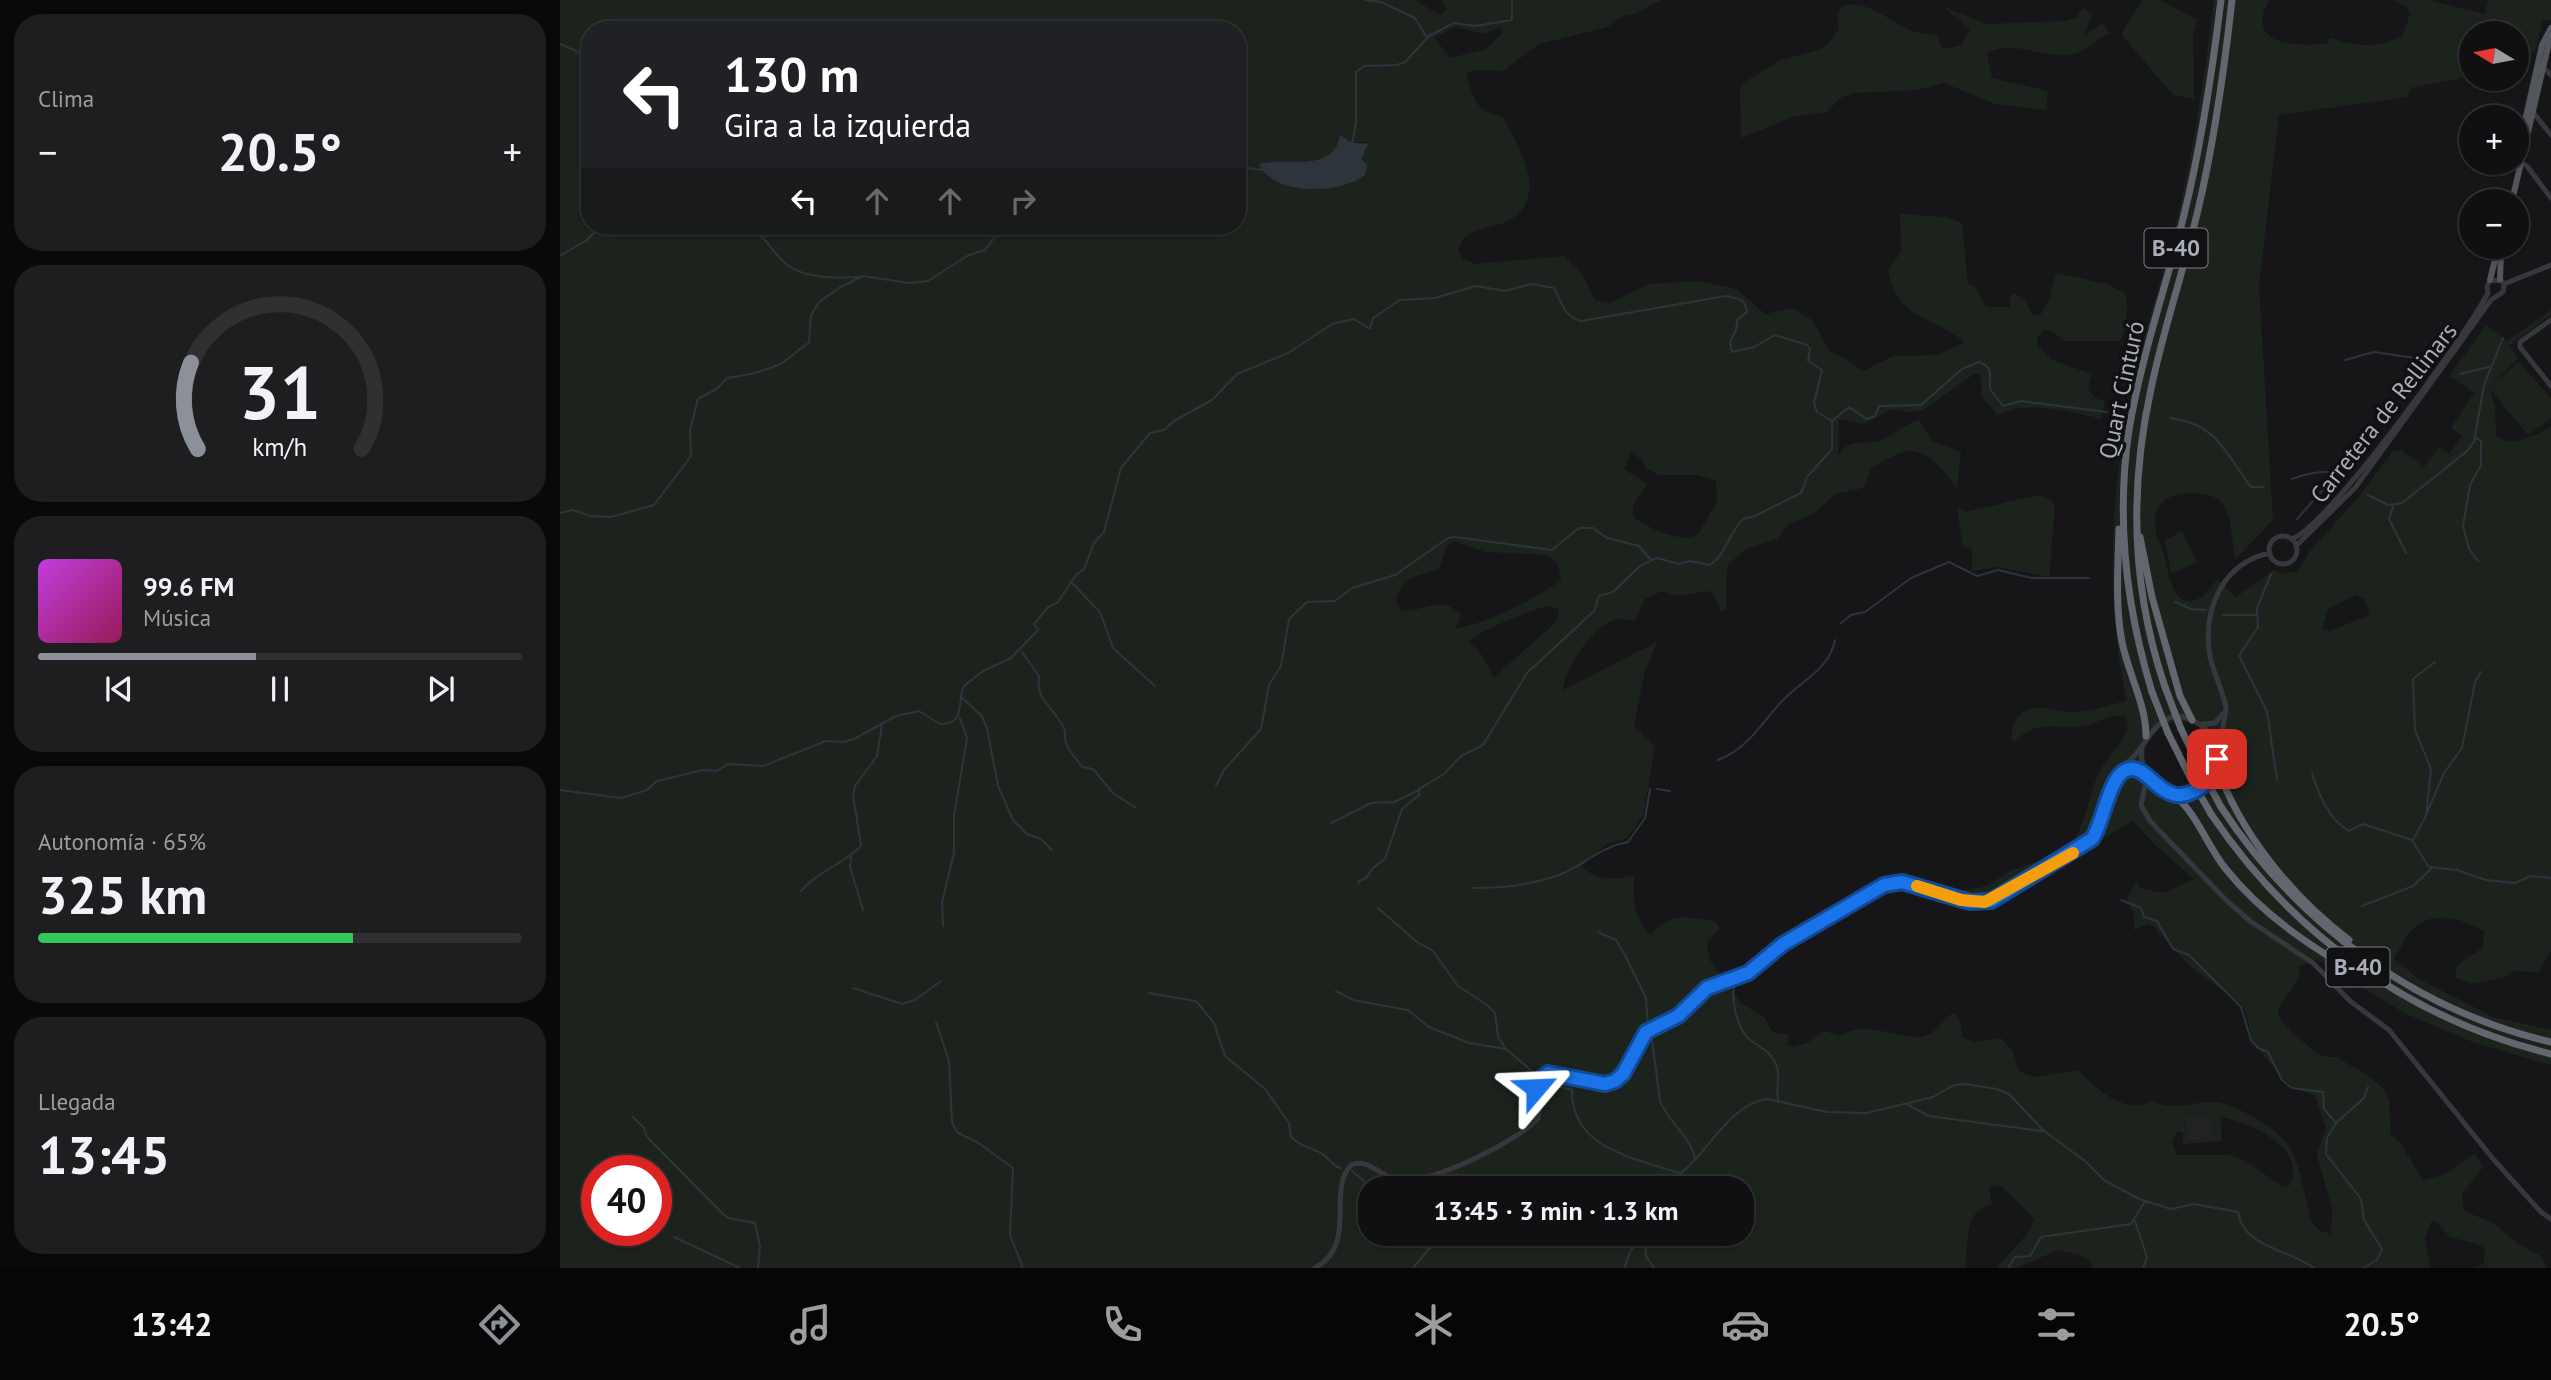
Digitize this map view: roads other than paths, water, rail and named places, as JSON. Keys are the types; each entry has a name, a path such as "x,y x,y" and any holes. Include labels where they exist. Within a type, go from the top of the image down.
{"highway":[{"name":"Quart Cinturó","path":"2221,0 2197,158 2140,380 2122,494 2121,522 2132,614 2152,692 2168,733 2211,814 2247,863 2301,922 2355,965 2399,993 2460,1024 2551,1054"},
{"name":"Quart Cinturó","path":"2232,0 2208,166 2151,388 2139,466 2138,521 2143,605 2165,687 2181,729 2221,807 2256,855 2304,907 2345,943 2404,984 2473,1018 2551,1042"},
{"path":"2138,521 2143,564 2180,696 2196,722"},
{"path":"2121,522 2117,581 2121,640 2144,716 2146,736"},
{"path":"2216,764 2245,823 2292,886 2333,928 2404,984"},
{"path":"2173,794 2185,805 2228,871 2271,915 2325,954 2399,993"}],"main road":[{"path":"2529,106 2542,45 2551,28"},
{"path":"2529,121 2550,38"},
{"path":"2490,280 2496,259"},
{"path":"2501,259 2502,281"}],"street":[{"path":"2542,66 2551,75"},
{"path":"2532,111 2551,135"},
{"path":"2529,169 2551,198"},
{"path":"2502,281 2503,292 2491,295 2487,286 2490,280 2502,281 2551,265"},
{"name":"Carretera de Rellinars","path":"2291,539 2312,526 2354,480 2491,295"},
{"name":"Carretera de Rellinars","path":"2296,546 2355,488 2491,295"},
{"path":"2551,320 2520,342 2520,347 2548,377 2551,386"},
{"path":"2283,527 2283,537"},
{"path":"2283,537 2291,539 2296,546 2295,558 2288,563 2277,562 2270,553 2273,541 2283,537"},
{"path":"2114,783 2129,769 2145,774 2159,789 2173,794 2188,793 2202,786 2212,775 2225,716 2210,652 2215,599 2223,582 2234,569 2257,556 2270,553"},
{"path":"1315,1268 1330,1258 1336,1247 1344,1177 1351,1165 1364,1163 1388,1177 1409,1181 1500,1147 1538,1118 1540,1107 1536,1088 1543,1076 1555,1074 1605,1084 1615,1081 1623,1074 1646,1032 1678,1016 1707,988 1748,973 1783,944 1884,885 1902,882 1975,903 1995,900 2092,839 2100,826 2117,774 2142,745 2146,736 2166,720 2218,722 2224,704"},
{"path":"2196,722 2211,735 2217,750"},
{"path":"2142,745 2141,759 2145,774 2141,807 2147,818 2226,900 2250,921 2313,962 2350,1001 2389,1030 2478,1141 2540,1212 2551,1219"},
{"path":"2143,796 2159,789"}],"waterway":[{"path":"1365,0 1381,2 1415,18 1426,36"},
{"path":"1352,144 1356,123 1356,72 1364,66 1397,65 1405,62 1429,36 1454,23 1475,26 1512,20 1512,0"},
{"path":"560,44 581,53"},
{"path":"1246,168 1263,170"},
{"path":"560,256 592,235"},
{"path":"759,235 783,261 796,270 823,277 859,277"},
{"path":"560,513 573,510 590,516 611,517 654,505 691,456 690,430 698,399 718,388 727,378 762,371 782,363 809,343 811,315 819,302 863,276 909,283 928,281 967,256 985,250 996,235"},
{"path":"560,790 621,798 647,790 657,781 703,770 717,771 728,764 763,766 826,741 844,742 896,716 919,711 940,724 954,720 959,711 964,686 983,671 1011,658 1038,630 1034,624 1047,608 1058,602 1076,575 1084,569 1094,543 1104,532 1121,468 1150,433 1164,430 1174,421 1212,400 1237,374 1288,353 1332,324 1354,319 1370,329 1373,318 1400,300 1435,298 1476,286 1505,291 1531,284 1554,288 1570,316 1581,321 1726,296 1743,302 1747,312 1737,320 1730,342 1732,352 1754,347 1775,335 1807,345 1810,349 1808,361 1822,370 1814,403 1817,412 1832,421 1849,407 1867,419 1875,416 1879,406 1921,405 1962,369 1979,362 1989,370 1990,389 2003,406 2021,401 2107,412"},
{"path":"2368,495 2388,505 2402,503 2467,451 2474,442 2484,385 2503,338"},
{"path":"2345,360 2374,352 2429,360"},
{"path":"2460,374 2489,367"},
{"path":"2170,418 2186,421 2210,434 2227,452 2251,487 2263,487"},
{"path":"1358,882 1366,878 1373,868 1385,859 1402,809 1419,795 1419,789 1444,774 1461,756 1483,745 1527,673 1594,611 1599,596 1613,592 1641,565 1657,558 1679,564 1690,561 1710,565 1720,555 1743,519 1755,516 1801,493 1807,477 1832,449 1832,421"},
{"path":"2476,438 2481,441 2481,465 2470,485 2463,526 2469,549 2478,561"},
{"path":"2292,479 2324,472 2343,476"},
{"path":"2297,519 2338,473"},
{"path":"2393,507 2389,519 2406,553"},
{"path":"1216,786 1224,770 1261,729 1269,685 1281,666 1289,619 1307,602 1335,601 1352,588 1395,575 1448,538 1455,537 1552,550 1579,528 1593,528 1607,538 1639,546 1651,560"},
{"path":"1841,623 1851,615 1865,612 1911,578 1949,562 1977,576 1998,570 2032,578 2089,578"},
{"path":"2271,574 2257,608 2258,627 2239,656 2267,711 2277,780"},
{"path":"1071,582 1100,612 1113,648 1155,686"},
{"path":"2175,602 2191,609 2206,610"},
{"path":"2223,615 2257,615"},
{"path":"1718,760 1746,742 1782,701 1821,667 1835,640"},
{"path":"1022,652 1039,676 1040,692 1064,728 1065,742 1082,767 1093,769 1113,793 1136,808"},
{"path":"2413,840 2426,816 2431,769 2415,730 2413,679 2435,662"},
{"path":"2426,815 2444,773 2462,748 2475,682 2481,672"},
{"path":"962,698 981,715 987,728 998,786 1013,820 1027,834 1041,839 1052,850"},
{"path":"943,926 942,902 954,853 954,816 967,738 960,718"},
{"path":"801,891 861,846 853,795 855,786 877,756 882,725"},
{"path":"2312,773 2330,813 2349,831 2363,824 2412,840"},
{"path":"1473,888 1517,885 1559,875 1600,852 1628,842 1645,818 1650,789"},
{"path":"1657,789 1670,791"},
{"path":"1331,823 1371,803 1394,802 1417,791"},
{"path":"2413,842 2429,867 2457,870 2486,880 2515,883 2531,876 2551,878"},
{"path":"851,857 850,867 863,910"},
{"path":"2362,906 2413,886 2431,869"},
{"path":"2121,900 2141,908 2144,917 2157,921 2173,949 2189,955 2241,1007 2251,1040 2258,1048 2268,1052 2282,1080 2292,1088 2323,1092 2324,1109 2336,1123 2327,1138 2326,1154 2361,1199 2364,1220 2382,1249 2377,1260 2363,1268"},
{"path":"1378,908 1417,942 1433,951 1458,986 1495,1013 1498,1037 1506,1049 1534,1073"},
{"path":"1598,932 1616,940 1625,955 1646,998 1648,1026"},
{"path":"853,988 902,1004 915,1000 941,981"},
{"path":"1735,983 1734,1005 1741,1029 1750,1040 1769,1054 1777,1067 1778,1100"},
{"path":"1336,991 1353,1000 1408,1010 1429,1027 1469,1043 1506,1049"},
{"path":"1148,993 1196,1001 1214,1023 1225,1056 1265,1089 1289,1123 1291,1137 1341,1168"},
{"path":"936,1022 949,1061 952,1123 958,1133 977,1142 1013,1168 1010,1235 1023,1268"},
{"path":"1651,1033 1660,1101 1689,1143 1695,1159"},
{"path":"1545,1083 1572,1090 1575,1110 1582,1126 1594,1138 1626,1156 1679,1173"},
{"path":"1676,1176 1691,1164 1731,1119 1754,1103 1767,1099 1827,1112 1867,1113 1933,1097 1954,1085 1966,1084 1997,1089 2009,1094 2044,1131 2085,1161 2104,1180 2139,1199 2171,1209 2194,1204 2238,1212 2248,1233 2258,1241 2314,1268"},
{"path":"2337,1122 2364,1098 2368,1087"},
{"path":"1908,1105 1929,1116 2042,1131"},
{"path":"633,1117 644,1128 647,1137 723,1214 728,1218 755,1223 760,1246 758,1268"},
{"path":"1352,1171 1358,1176"},
{"path":"2008,1268 2015,1257 2030,1256 2041,1237 2131,1224 2145,1201"},
{"path":"2135,1221 2147,1257 2143,1268"},
{"path":"674,1237 740,1268"},
{"path":"1421,1246 1427,1248"},
{"path":"1413,1268 1434,1246"},
{"path":"1624,1268 1634,1246"},
{"path":"1646,1246 1646,1256 1654,1268"}]}
